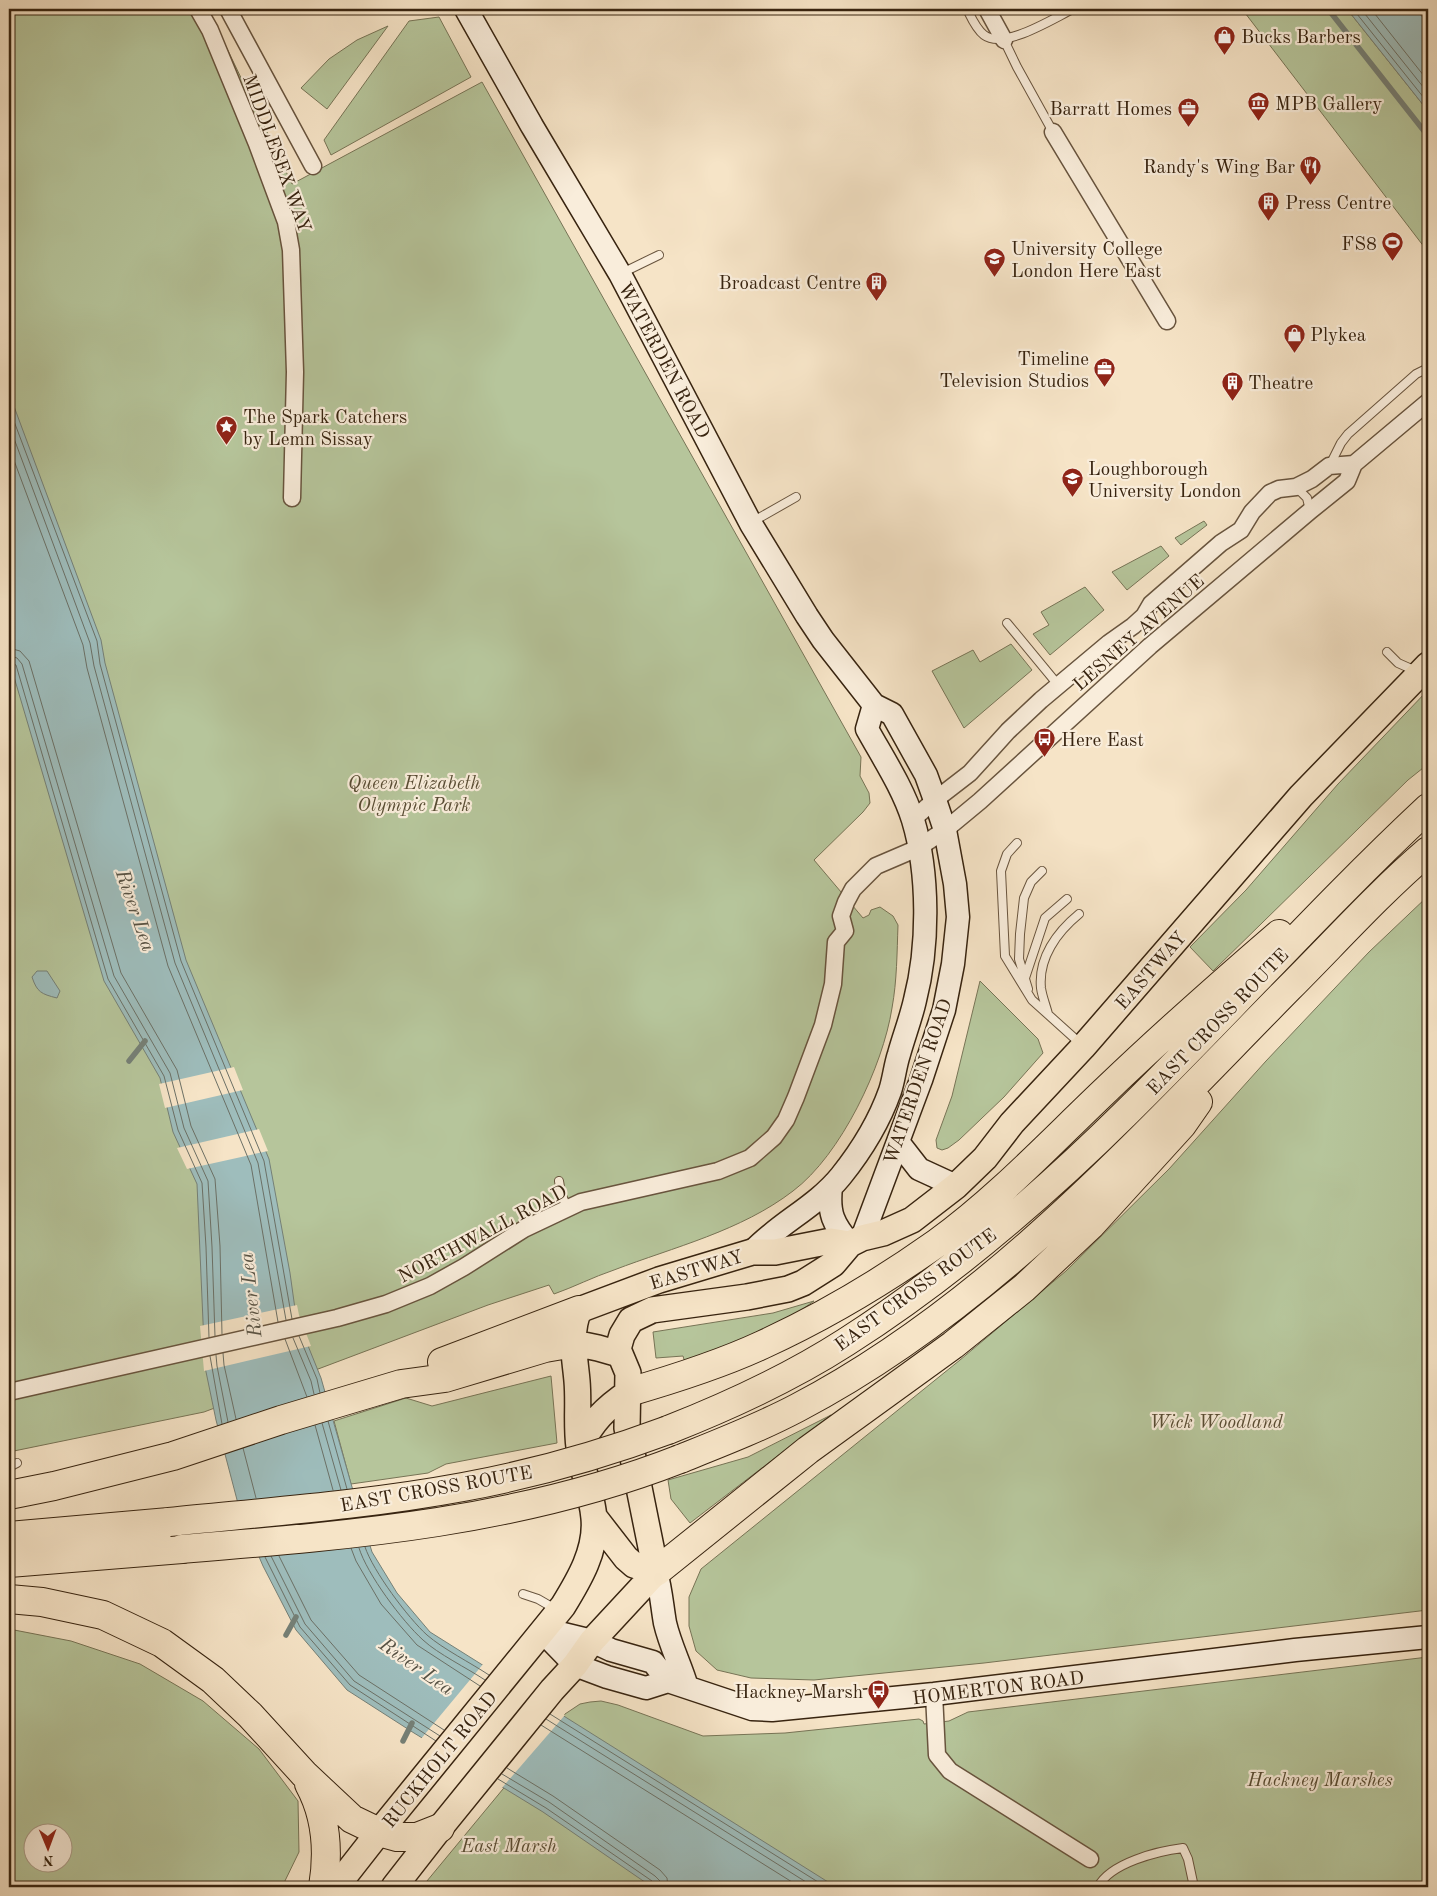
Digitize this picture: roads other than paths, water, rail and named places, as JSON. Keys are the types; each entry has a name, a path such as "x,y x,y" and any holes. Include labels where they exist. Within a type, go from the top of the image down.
{"highway":[{"name":"EAST CROSS ROUTE","path":"9,1536 352,1504 464,1487 558,1465 618,1448 668,1430 733,1402 798,1370 898,1307 962,1259 1019,1211 1126,1113 1378,856 1428,808"},
{"name":"EAST CROSS ROUTE","path":"9,1564 371,1532 480,1516 610,1484 680,1459 754,1429 798,1408 868,1367 926,1327 1036,1240 1152,1128 1358,918 1428,851"},
{"path":"629,1392 681,1377 761,1346 828,1312 898,1270 937,1243 966,1221 1013,1179 1131,1066 1287,927 1352,883"},
{"path":"656,1572 808,1450 971,1331 1049,1265 1091,1225 1182,1125 1251,1027"},
{"path":"401,1384 440,1362 578,1310"},
{"path":"9,1495 73,1482 173,1456 281,1420 401,1384 445,1378 545,1348 574,1343"},
{"path":"9,1598 42,1602 103,1615 162,1643 213,1680 250,1715 304,1774 352,1819 379,1832 396,1837 417,1836 440,1828"},
{"path":"304,1774 317,1799 326,1837 327,1860 323,1887"}],"main road":[{"name":"EASTWAY","path":"578,1310 660,1280 752,1252 775,1252 831,1241 856,1241 883,1233 912,1220 956,1186 985,1158 1012,1124 1083,1047 1301,796 1425,669"},
{"name":"EASTWAY","path":"619,1354 618,1344 631,1320 652,1310 747,1298 788,1289 816,1276 840,1257 856,1241"},
{"path":"543,1632 581,1577 593,1538 594,1518 579,1447 574,1343 574,1321 578,1310"},
{"path":"574,1343 619,1354 628,1373 629,1392 626,1428 656,1572"},
{"path":"579,1447 590,1426 599,1416 629,1392"},
{"path":"594,1518 626,1558 634,1565 656,1572"},
{"path":"394,1887 552,1690 575,1665 592,1642 656,1572"},
{"name":"RUCKHOLT ROAD","path":"336,1887 543,1632"}],"street":[{"name":"MIDDLESEX WAY","path":"198,9 210,30 257,144 288,231 291,250 295,372 292,498"},
{"path":"228,9 313,166"},
{"name":"WATERDEN ROAD","path":"466,9 532,126 620,274 751,524 807,616 874,705 892,714 926,775 945,830 957,900 958,917 953,964 944,1010 914,1102 856,1241"},
{"path":"987,9 1004,40"},
{"path":"1053,132 1167,321"},
{"name":"LESNEY AVENUE","path":"945,830 980,801 1150,646 1348,481 1354,464 1428,402"},
{"path":"1329,466 1354,464"},
{"name":"LESNEY AVENUE","path":"935,800 970,774 1008,731 1109,642 1133,626 1144,616 1151,604 1221,543 1241,530 1252,512 1270,493 1279,489 1296,487 1312,479 1329,466"},
{"name":"WATERDEN ROAD","path":"752,1252 772,1232 806,1210 831,1187 865,1144 890,1091 895,1065 916,998 925,938 924,888 912,820 896,781 866,729 874,705"},
{"path":"912,820 935,800"},
{"name":"NORTHWALL ROAD","path":"9,1392 337,1318 386,1304 430,1286 464,1268 524,1229 591,1198 679,1181 728,1168 750,1158 766,1145 786,1120 814,1050 828,1008 833,984 836,942 845,931 841,916 846,902 854,889 876,866 918,848 945,830"},
{"path":"898,1142 919,1169 956,1186"},
{"path":"831,1187 829,1205 833,1220 839,1231 856,1241"},
{"path":"656,1572 661,1590 665,1624 681,1665 677,1684"},
{"path":"543,1632 555,1632 592,1642 611,1650 653,1662 677,1684"},
{"path":"543,1632 575,1665 606,1677 646,1688 677,1684"},
{"name":"HOMERTON ROAD","path":"677,1684 752,1709 772,1710 934,1694 1295,1650 1428,1637"},
{"path":"934,1694 937,1723 937,1755 950,1771 1090,1859"}],"lane":[{"path":"967,9 983,35 994,40 1004,40 1035,28 1073,9"},
{"path":"1004,40 1053,132"},
{"path":"620,274 659,255"},
{"name":"LESNEY AVENUE","path":"1329,466 1348,434 1416,374 1428,368"},
{"path":"1296,487 1307,498 1310,511"},
{"path":"751,524 796,497"},
{"path":"1007,623 1059,686"},
{"path":"1387,652 1398,663 1425,669"},
{"path":"1017,842 1007,854 1001,871 1005,956 1032,1000 1083,1047"},
{"path":"1032,1000 1019,959 1024,898 1031,882 1042,871"},
{"path":"1025,978 1045,918 1067,899"},
{"path":"1049,1016 1041,989 1041,972 1047,950 1068,922 1079,914"},
{"path":"559,1181 567,1208"},
{"path":"9,1467 17,1463"},
{"path":"523,1594 538,1599 558,1611"},
{"path":"1098,1887 1103,1878 1115,1868 1161,1851 1183,1848 1194,1887"}],"water":[{"path":"1347,9 1416,9 1428,24 1428,111"},
{"name":"River Lea","path":"9,393 101,640 105,663 186,960 269,1159 296,1316 321,1378 372,1552 397,1593 430,1632 836,1887 652,1887 543,1812 347,1690 296,1630 263,1566 241,1515 216,1420 205,1367 197,1184 173,1132 160,1078 104,981 9,660"},
{"path":"37,971 47,971 60,991 57,998 43,994 38,989 32,977"}],"waterway":[{"path":"1328,9 1428,136"},
{"path":"129,1061 145,1041"},
{"path":"286,1635 296,1617"},
{"path":"403,1741 412,1723"}],"place":[{"name":"Bucks Barbers","path":"1225,55"},
{"name":"MPB Gallery","path":"1259,122"},
{"name":"Barratt Homes","path":"1188,127"},
{"name":"Randy's Wing Bar","path":"1311,185"},
{"name":"Press Centre","path":"1269,221"},
{"name":"FS8","path":"1393,262"},
{"name":"University College London Here East","path":"995,278"},
{"name":"Broadcast Centre","path":"877,301"},
{"name":"Plykea","path":"1294,353"},
{"name":"Timeline Television Studios","path":"1105,388"},
{"name":"Theatre","path":"1232,401"},
{"name":"The Spark Catchers by Lemn Sissay","path":"227,446"},
{"name":"Loughborough University London","path":"1072,498"},
{"name":"Here East","path":"1045,758"},
{"name":"Hackney Marsh","path":"879,1710"}],"park label":[{"name":"Queen Elizabeth Olympic Park","path":"414,793"},
{"name":"Wick Woodland","path":"1216,1421"},
{"name":"Hackney Marshes","path":"1320,1779"},
{"name":"East Marsh","path":"509,1845"}]}
